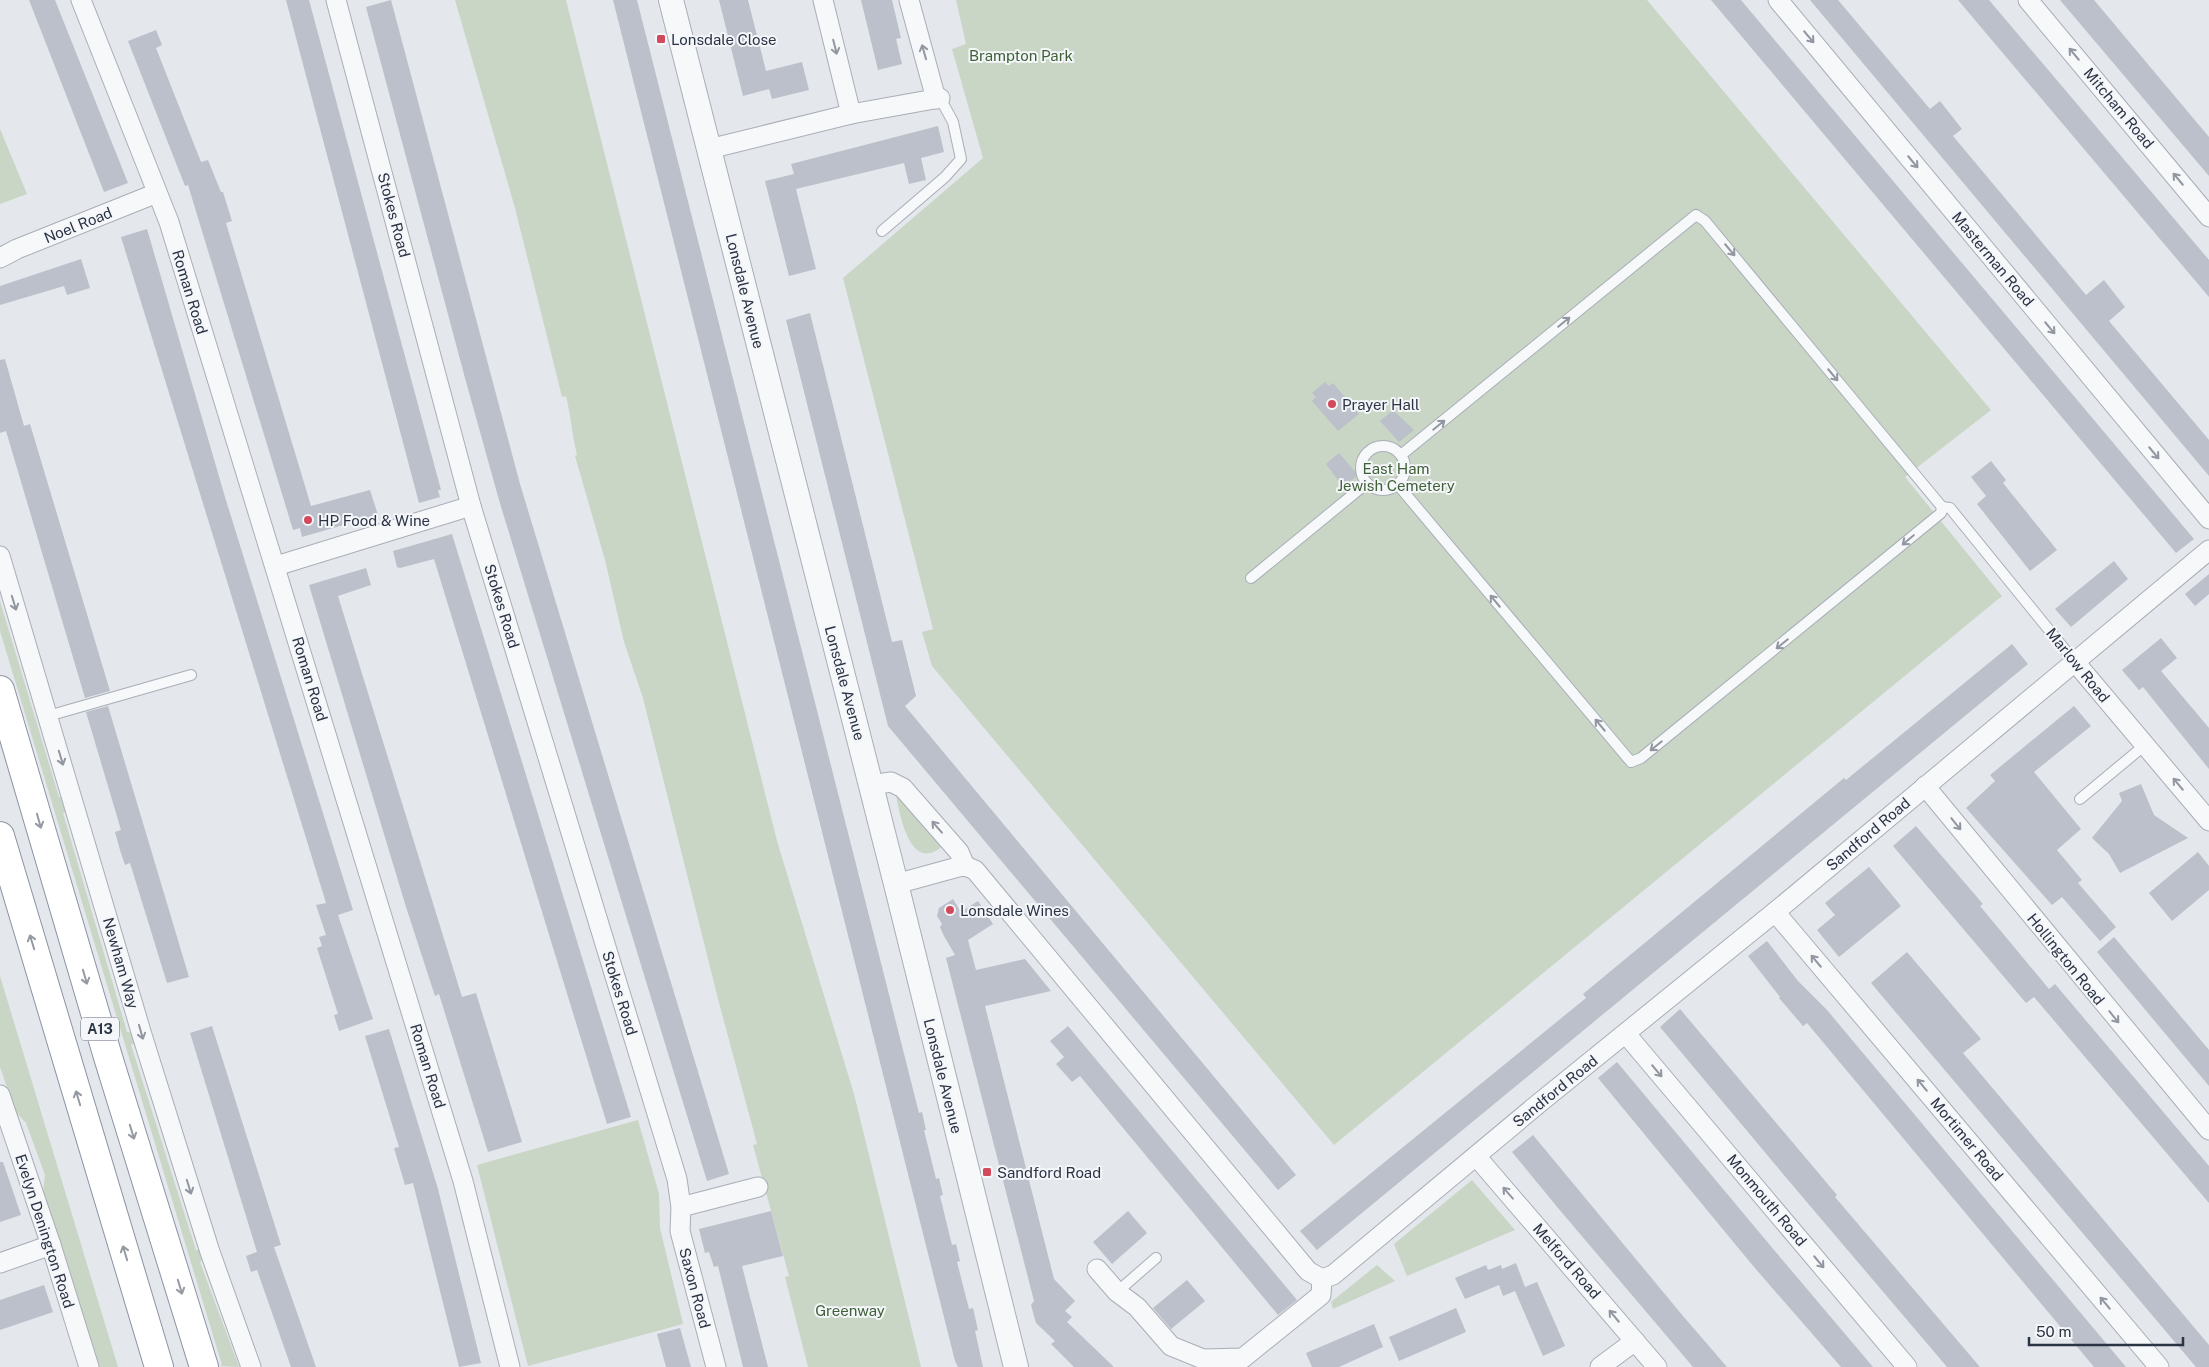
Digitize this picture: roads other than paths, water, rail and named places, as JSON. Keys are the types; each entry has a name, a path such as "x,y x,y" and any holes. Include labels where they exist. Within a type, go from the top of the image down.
{"highway":[{"name":"A13","path":"0,690 108,1057 204,1367"},
{"name":"A13","path":"0,836 159,1367"}],"street":[{"name":"Roman Road","path":"81,0 169,222 463,1181 510,1367"},
{"name":"Stokes Road","path":"336,0 471,506 673,1165 681,1207"},
{"name":"Lonsdale Avenue","path":"671,0 1018,1366"},
{"path":"823,0 851,114"},
{"path":"709,149 851,114 938,98 909,0"},
{"name":"Masterman Road","path":"1778,0 2209,519"},
{"name":"Mitcham Road","path":"2028,0 2209,217"},
{"name":"Noel Road","path":"0,258 17,249 157,193"},
{"path":"276,566 471,506"},
{"name":"Sandford Road","path":"1322,1279 1333,1275 1775,912 2209,550"},
{"name":"Newham Way","path":"0,556 147,1054 210,1252 251,1367"},
{"name":"Marlow Road","path":"2074,662 2209,821"},
{"path":"871,785 890,782 903,788 959,852 965,866"},
{"name":"Hollington Road","path":"1925,786 2209,1130"},
{"path":"896,884 965,866 974,870 1308,1271 1322,1279 1321,1295 1242,1358 1203,1359 1171,1346 1137,1307 1117,1292 1097,1269"},
{"name":"Mortimer Road","path":"1775,912 2159,1367"},
{"name":"Monmouth Road","path":"1626,1034 1907,1367"},
{"name":"Evelyn Denington Road","path":"0,1095 51,1245 89,1367"},
{"name":"Melford Road","path":"1476,1156 1657,1367"},
{"path":"681,1207 758,1187"},
{"name":"Saxon Road","path":"681,1207 680,1232 716,1367"},
{"path":"0,1263 51,1245"},
{"path":"1600,1367 1635,1341"}],"lane":[{"path":"882,230 945,177 961,159 953,122 938,98"},
{"name":"Marlow Road","path":"1401,456 1696,215 1705,221 2074,662"},
{"path":"1381,446 1395,450 1401,456 1405,468 1398,485 1384,491 1376,490 1367,484 1361,474 1361,466 1367,452 1381,446"},
{"path":"1251,578 1367,484"},
{"path":"1398,485 1631,762 1642,758 1946,508"},
{"path":"48,716 191,675"},
{"path":"2080,799 2145,745"},
{"path":"1117,1292 1156,1258"}],"place":[{"name":"Lonsdale Close","path":"661,39"},
{"name":"Prayer Hall","path":"1332,404"},
{"name":"HP Food & Wine","path":"308,520"},
{"name":"Lonsdale Wines","path":"950,910"},
{"name":"Sandford Road","path":"987,1172"}],"park label":[{"name":"Brampton Park","path":"1021,55"},
{"name":"East Ham Jewish Cemetery","path":"1396,476"},
{"name":"Greenway","path":"850,1310"}]}
